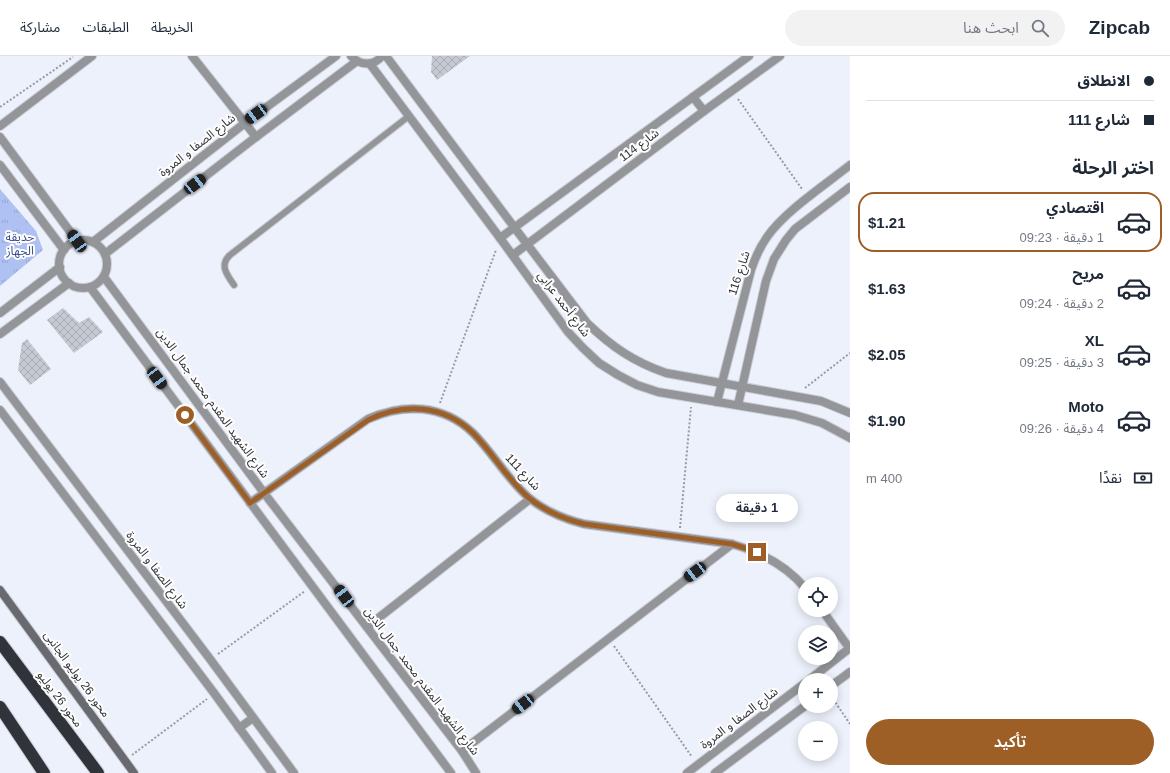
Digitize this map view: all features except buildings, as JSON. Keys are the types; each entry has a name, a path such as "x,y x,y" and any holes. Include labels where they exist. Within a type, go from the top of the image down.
{"highway":[{"name":"محور 26 يوليو","path":"0,642 98,773"},
{"path":"0,707 43,772"}],"street":[{"path":"0,126 92,56"},
{"path":"192,56 256,137"},
{"name":"شارع الصفا و المروة","path":"93,242 245,123 336,56"},
{"path":"105,254 256,137 354,58 361,63 370,64 376,62 382,56"},
{"name":"شارع أحمد عرابي","path":"386,56 588,323 615,348 643,364 666,373 821,401 850,413"},
{"name":"شارع 114","path":"500,238 749,56"},
{"name":"شارع 114","path":"513,255 704,111 780,56"},
{"name":"شارع أحمد عرابي","path":"370,64 513,255 568,332 599,363 637,385 658,392 795,415 822,423 850,438"},
{"path":"693,97 704,111"},
{"path":"0,137 77,241"},
{"path":"0,165 64,250"},
{"name":"شارع 116","path":"717,402 751,270 758,252 768,236 781,221 808,198 849,169"},
{"path":"738,405 766,281 774,259 795,229 850,187"},
{"path":"83,240 93,242 102,249 105,254 107,270 104,277 96,285 90,287 83,288 69,283 61,273 59,261 64,250 67,246 77,241 83,240"},
{"path":"0,313 60,267"},
{"name":"شارع الشهيد المقدم محمد جمال الدين","path":"104,277 264,493 462,751 476,773"},
{"path":"0,334 69,283"},
{"path":"90,287 451,773"},
{"name":"شارع الصفا و المروة","path":"0,382 210,659 294,773"},
{"name":"شارع 111","path":"250,503 356,427 374,416 394,410 408,408 423,409 437,412 462,424 473,433 513,482 530,498 550,512 584,524 732,544 757,552 769,558 792,574 798,580"},
{"path":"0,410 214,693 272,773"},
{"path":"367,627 530,498"},
{"path":"462,751 732,544"},
{"name":"محور 26 يوليو الجانبى","path":"0,590 134,773"},
{"path":"818,673 850,649 827,617"},
{"path":"838,681 850,672"},
{"name":"شارع الصفا و المروة","path":"687,773 798,688"},
{"path":"715,773 798,711"},
{"path":"239,728 253,718"}],"lane":[{"path":"234,285 225,271 226,258 409,116"}],"path":[{"path":"0,107 74,56"},
{"path":"732,91 808,198"},
{"path":"437,412 500,238"},
{"path":"795,396 850,353"},
{"path":"680,537 692,397"},
{"path":"210,659 312,586"},
{"path":"608,638 698,765"},
{"path":"125,761 214,693"},
{"path":"838,706 850,724"}],"green space":[{"name":"حديقة الجهاز","path":"0,189 36,231 43,250 0,286"}],"route":[{"path":"185,415 250,503 368,420 381,413 394,410 408,408 423,409 437,412 462,424 473,433 521,491 540,506 561,517 584,524 732,544 757,552"}]}
